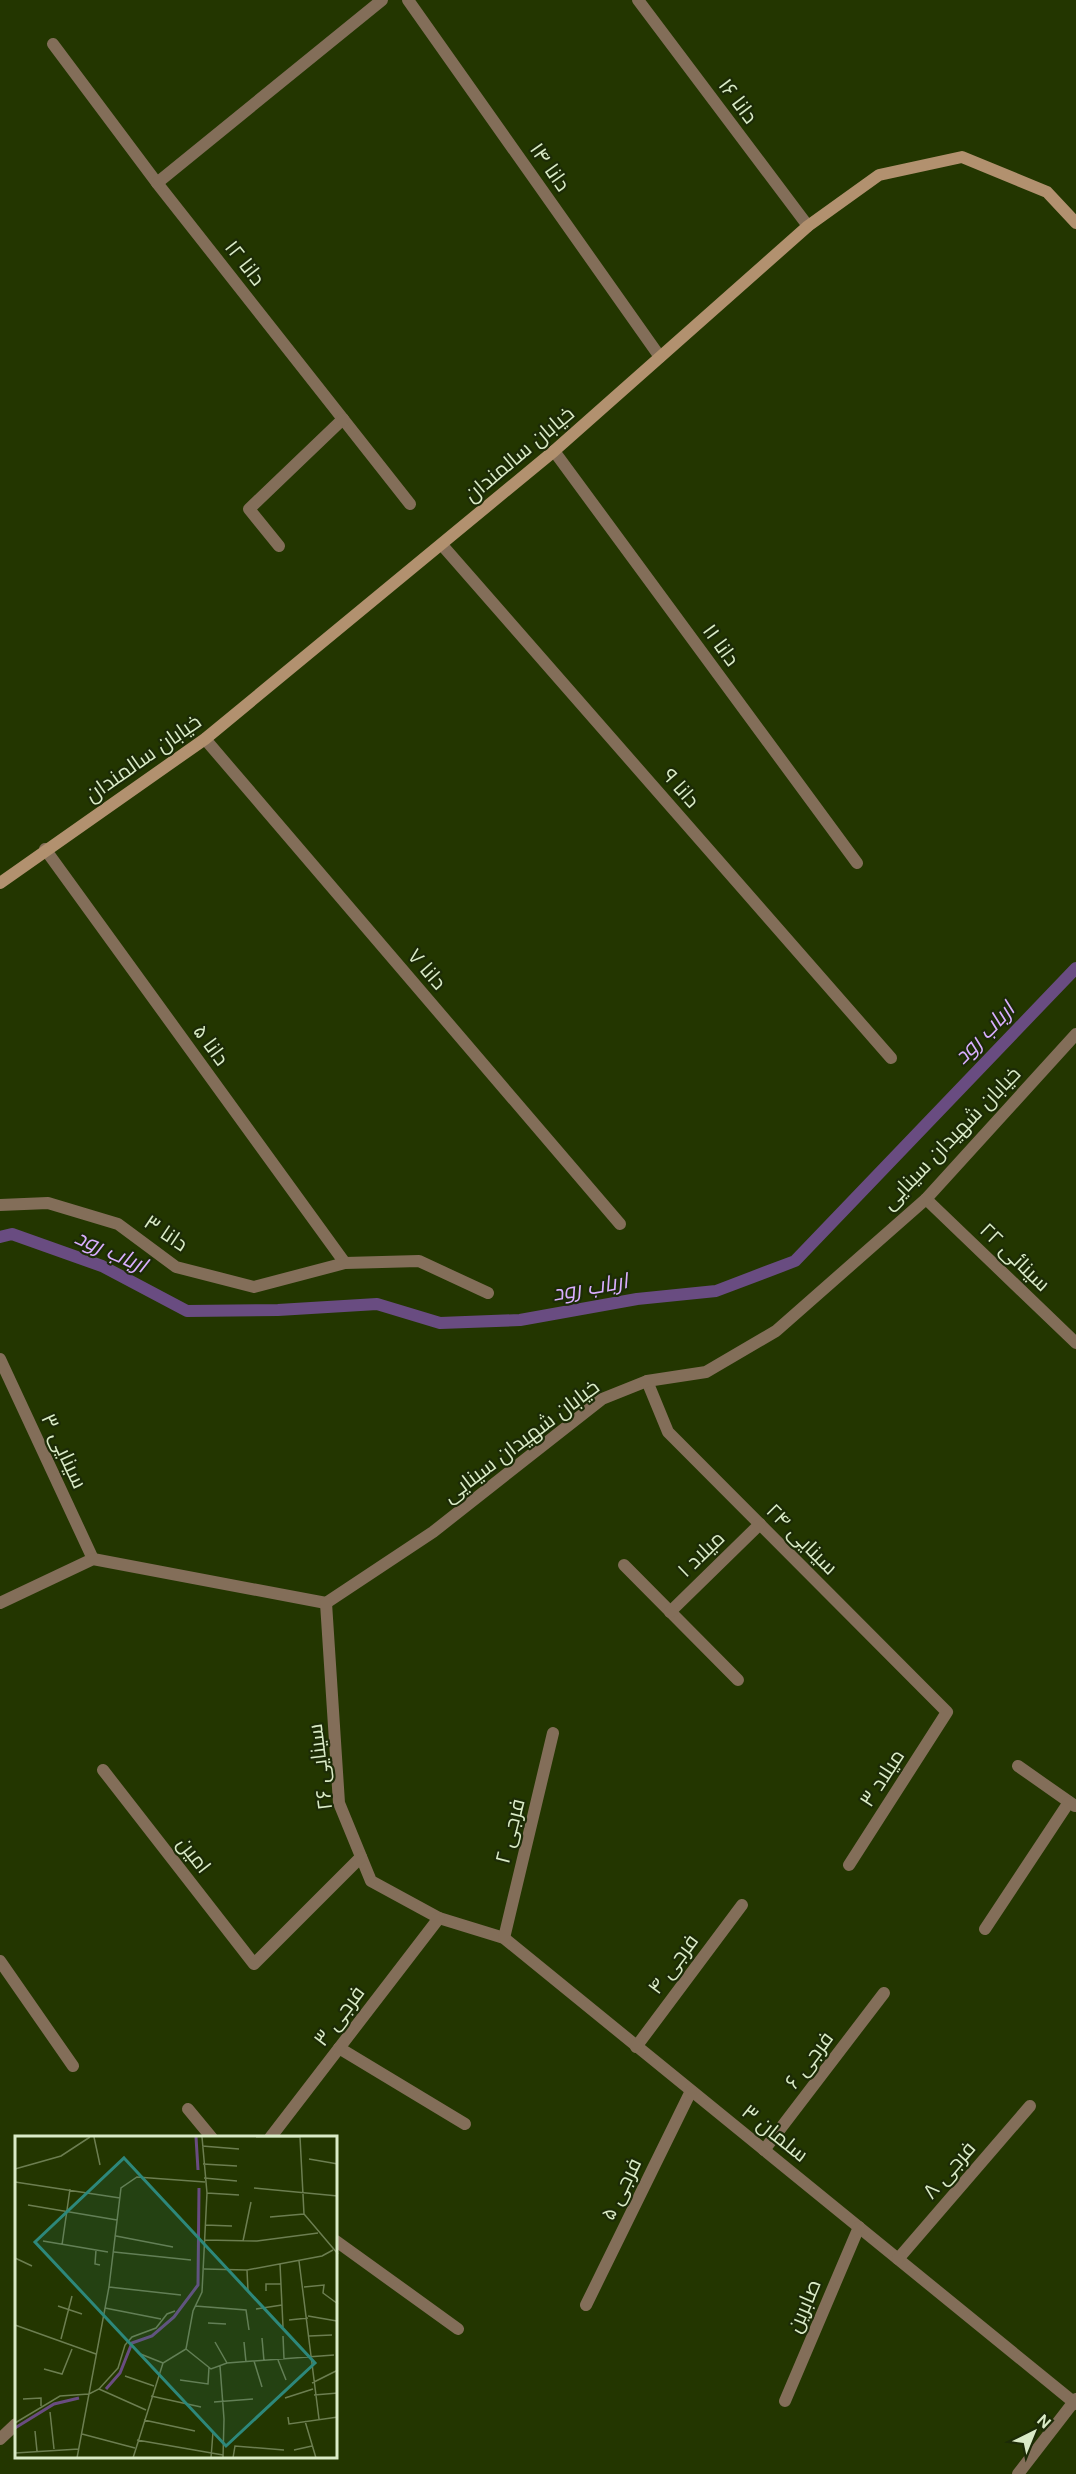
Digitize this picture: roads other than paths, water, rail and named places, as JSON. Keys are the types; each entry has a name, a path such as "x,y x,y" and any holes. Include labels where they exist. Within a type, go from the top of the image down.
{"street":[{"path":"157,183 382,0"},
{"name":"دانا ۱۴","path":"408,0 660,357"},
{"name":"دانا ۱۶","path":"638,0 808,226"},
{"name":"دانا ۱۲","path":"53,44 157,183 410,504"},
{"name":"خیابان سالمندان","path":"0,883 45,849 205,740 554,451 808,226 879,175 962,157 1047,192 1076,223"},
{"path":"279,546 249,509 343,419"},
{"name":"دانا ۱۱","path":"554,451 856,863"},
{"name":"دانا ۹","path":"442,545 891,1058"},
{"name":"دانا ۷","path":"205,740 620,1224"},
{"name":"دانا ۵","path":"45,849 345,1263"},
{"name":"خیابان شهیدان سینایی","path":"326,1603 433,1532 602,1399 647,1382 706,1372 776,1331 926,1198 1076,1034"},
{"name":"سینائی ۲۲","path":"926,1198 1076,1343"},
{"name":"دانا ۳","path":"0,1205 48,1203 118,1224 176,1267 254,1287 345,1263 419,1261 488,1293"},
{"name":"سینایی ۳","path":"0,1359 93,1559"},
{"name":"سینایی ۲۴","path":"647,1382 668,1432 947,1712"},
{"name":"میلاد ۱","path":"670,1612 760,1524"},
{"path":"0,1603 93,1559 326,1603"},
{"path":"624,1565 738,1680"},
{"name":"سینایی ۲۶","path":"326,1603 339,1803 371,1881 439,1918"},
{"name":"میلاد ۳","path":"849,1864 947,1712"},
{"name":"فرجی ۲","path":"504,1938 553,1733"},
{"path":"985,1929 1073,1804 1018,1766"},
{"name":"امین","path":"103,1770 255,1964 361,1857"},
{"name":"فرجی ۴","path":"636,2046 742,1905"},
{"name":"سلمان ۳","path":"439,1918 504,1938 1075,2402"},
{"name":"فرجی ۳","path":"272,2136 439,1918"},
{"path":"0,1961 73,2066"},
{"name":"فرجی ۶","path":"764,2150 884,1993"},
{"path":"339,2048 465,2124"},
{"name":"فرجی ۵","path":"586,2305 691,2091"},
{"name":"فرجی ۸","path":"898,2259 1030,2106"},
{"path":"188,2109 210,2136"},
{"name":"صابرین","path":"785,2401 859,2227"},
{"path":"338,2242 458,2329"},
{"path":"1018,2474 1075,2402"},
{"path":"0,2439 15,2425"}],"waterway":[{"name":"ارباب رود","path":"0,1237 12,1234 102,1266 187,1311 278,1310 377,1304 440,1323 520,1320 637,1299 716,1291 795,1261 1076,968"}]}
